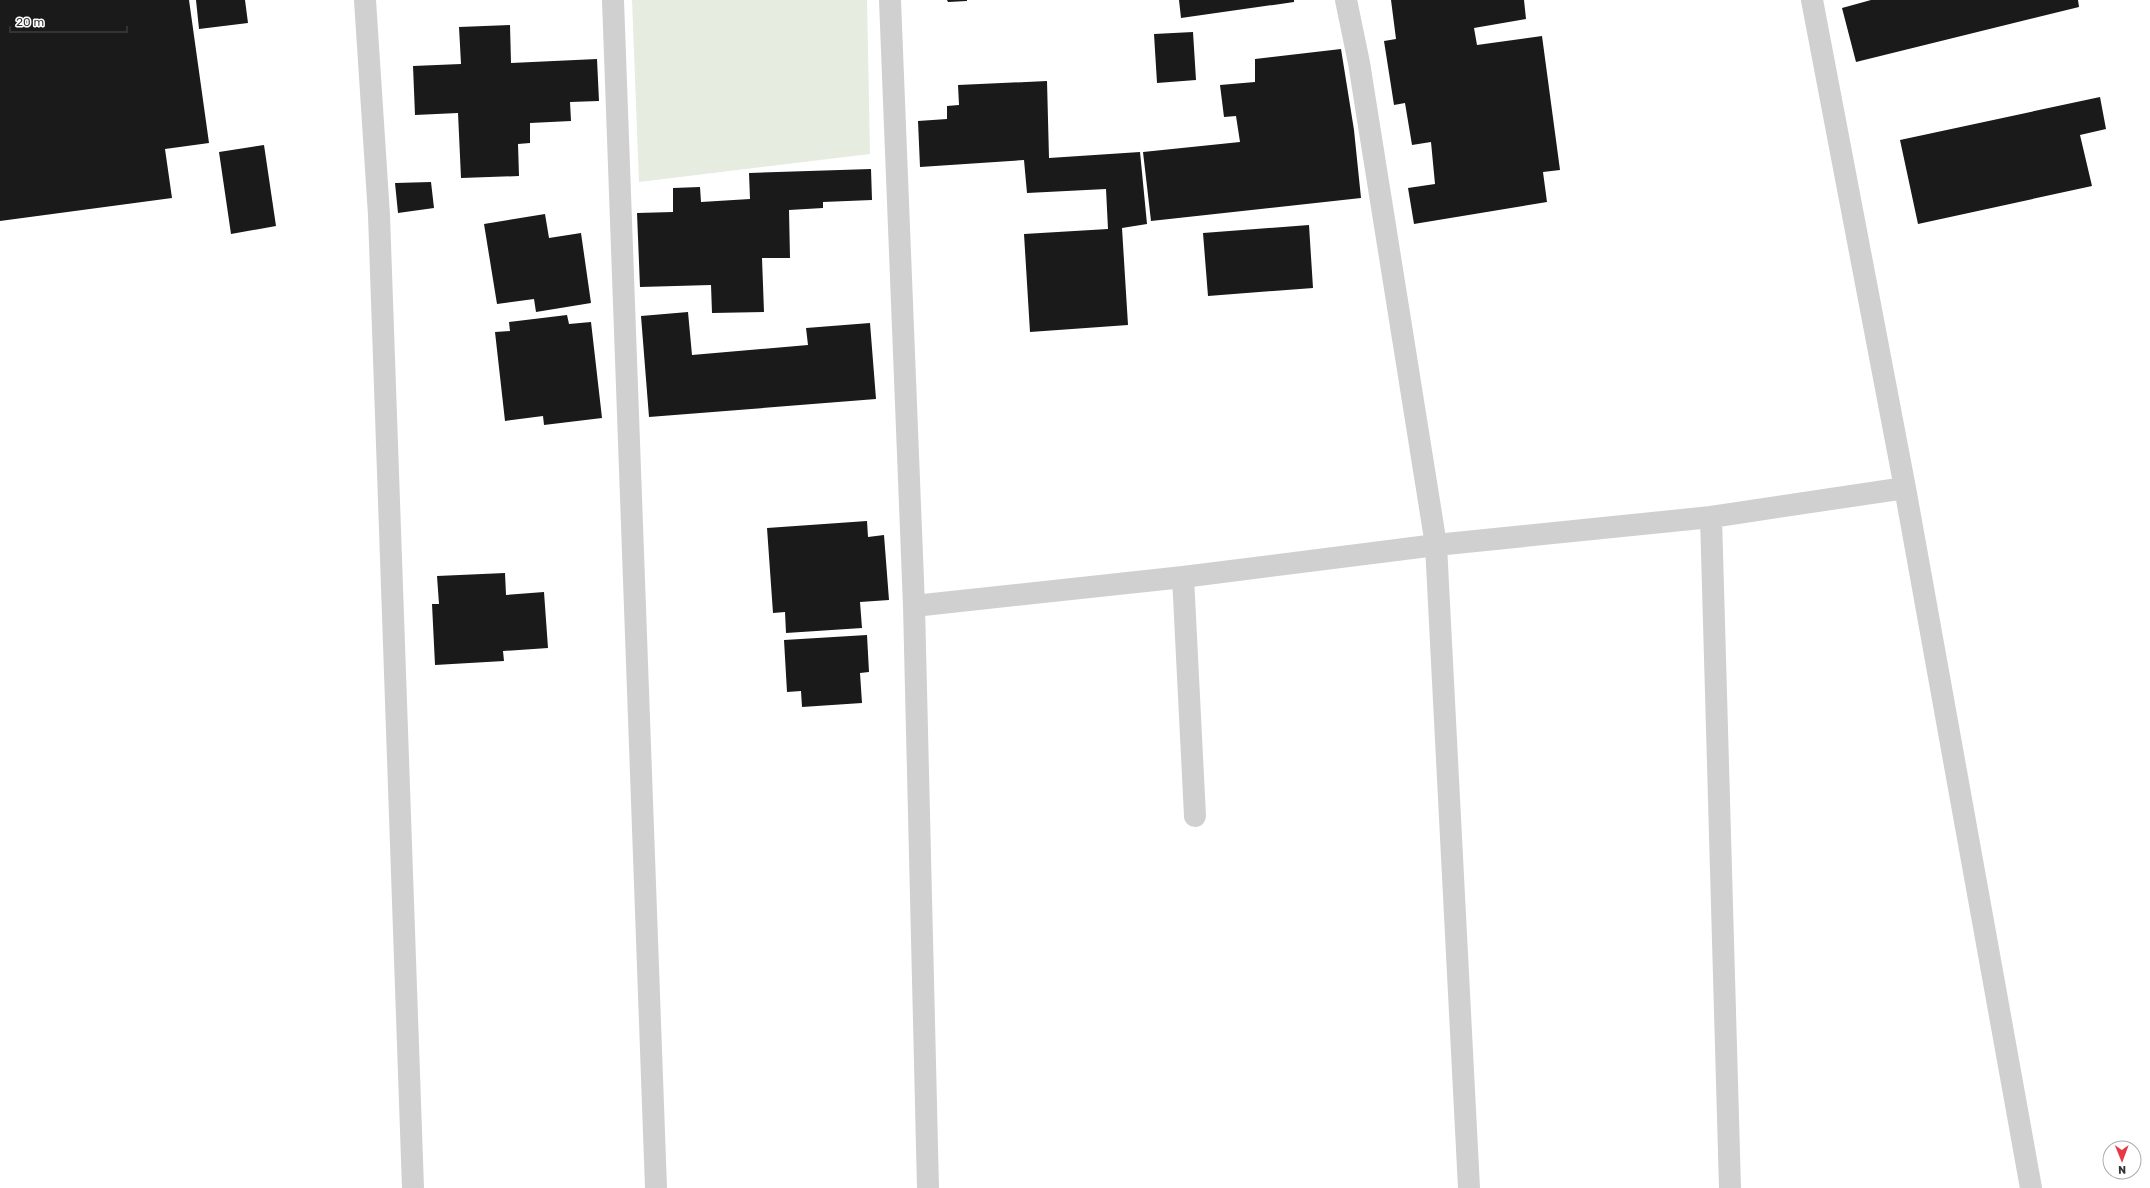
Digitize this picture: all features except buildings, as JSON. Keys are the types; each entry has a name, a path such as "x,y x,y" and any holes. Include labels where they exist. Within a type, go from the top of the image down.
{"street":[{"path":"365,0 379,215 413,1188"},
{"path":"613,0 656,1188"},
{"path":"890,0 914,606 928,1188"},
{"path":"1346,0 1359,63 1436,545 1469,1188"},
{"path":"1812,0 1905,488 2031,1188"},
{"path":"914,606 1183,577 1436,545 1711,517 1905,488"},
{"path":"1711,517 1730,1188"},
{"path":"1183,577 1195,816"}],"shaded area":[{"path":"632,0 867,0 870,154 639,182"}]}
